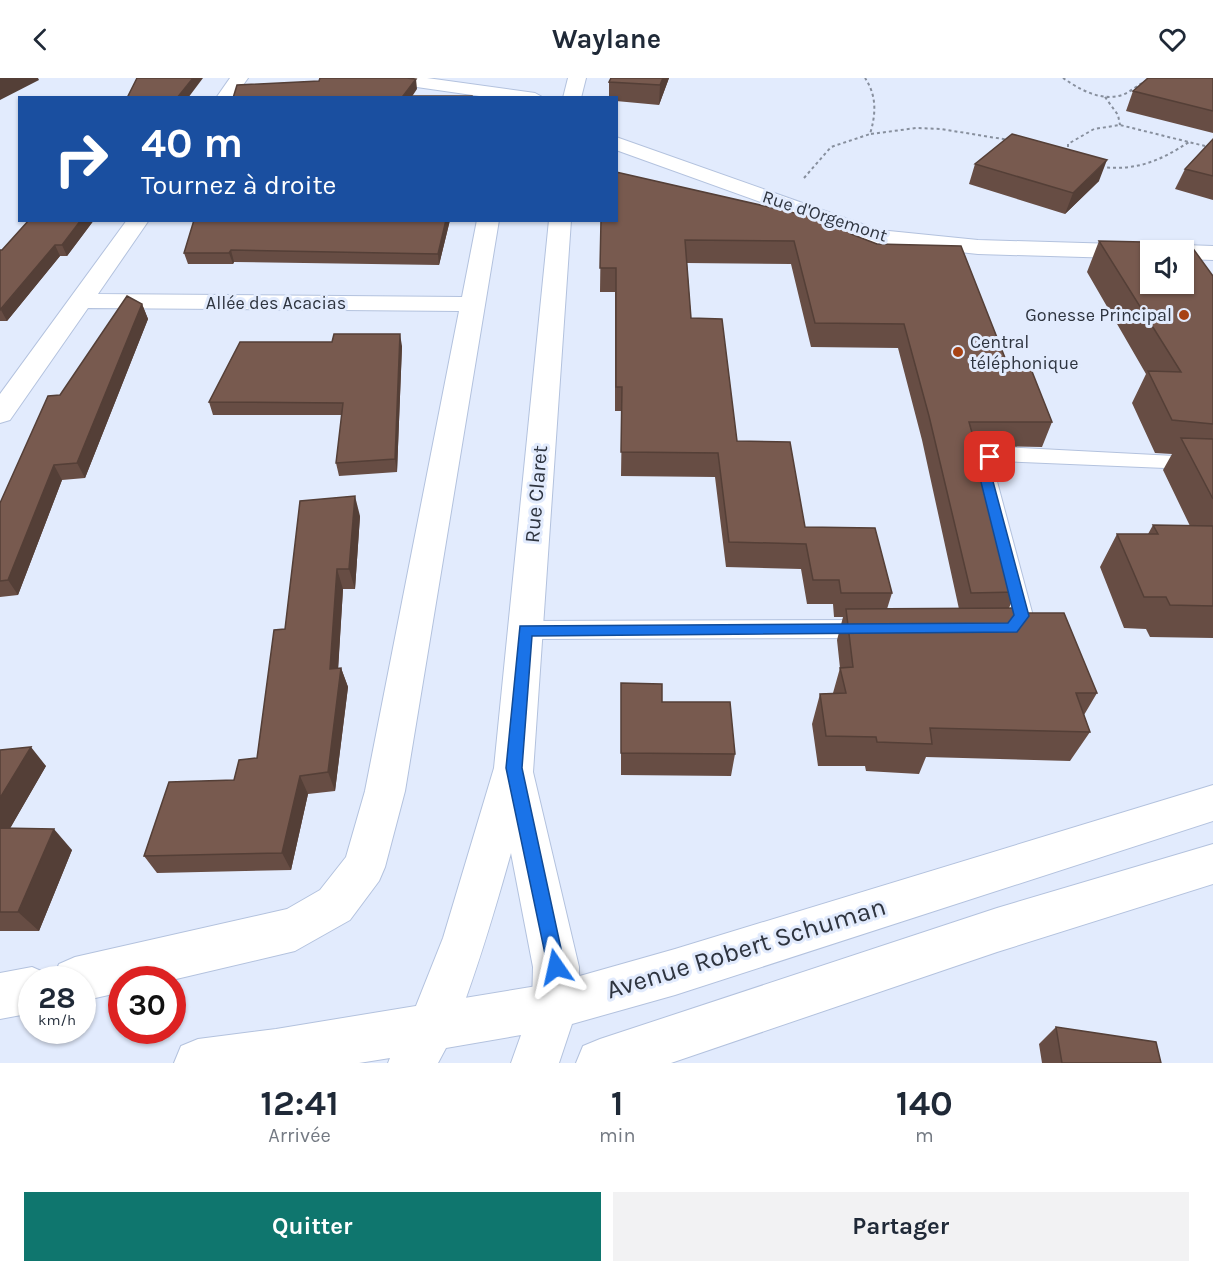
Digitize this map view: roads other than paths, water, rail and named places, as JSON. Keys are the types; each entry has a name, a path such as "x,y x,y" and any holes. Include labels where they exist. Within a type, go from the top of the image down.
{"street":[{"path":"226,96 239,78"},
{"path":"389,78 521,96"},
{"path":"572,96 577,78"},
{"name":"Rue d'Orgemont","path":"618,144 875,236 917,243 1140,252"},
{"path":"0,414 137,222"},
{"path":"96,975 295,929 334,905 364,867 385,791 488,222"},
{"name":"Rue Claret","path":"422,1045 465,938 514,768 560,222"},
{"path":"1194,252 1213,253"},
{"name":"Allée des Acacias","path":"81,301 471,304"},
{"name":"Rue Claret","path":"514,768 556,967 555,1006 534,1063"},
{"name":"Avenue Robert Schuman","path":"198,1063 276,1053 422,1045 675,972 1213,803"},
{"path":"600,1063 997,930 1213,864"},
{"path":"0,996 18,993"}],"lane":[{"path":"988,628 1012,628 1022,616 985,474 990,457 1003,453 1213,464"},
{"path":"525,630 893,629"}],"place":[{"name":"Gonesse Principal","path":"1184,315"},
{"name":"Central téléphonique","path":"958,352"}]}
